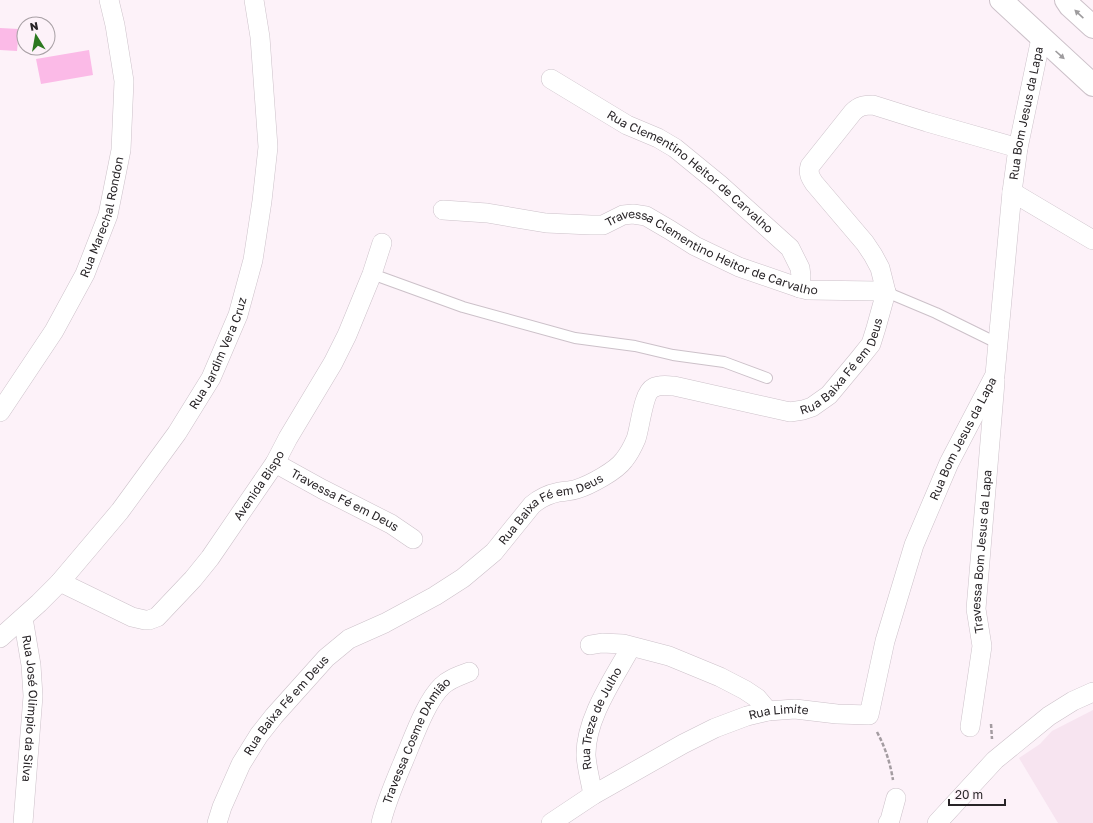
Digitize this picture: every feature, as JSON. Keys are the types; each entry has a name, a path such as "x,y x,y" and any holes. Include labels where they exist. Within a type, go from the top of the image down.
{"main road":[{"path":"1001,0 1093,85"},
{"path":"1066,0 1070,6 1093,27"}],"street":[{"name":"Rua Marechal Rondon","path":"0,412 54,331 85,274 108,215 121,150 124,81 109,0"},
{"name":"Rua Jardim Vera Cruz","path":"0,638 60,582 120,511 178,433 211,378 238,315 253,260 262,202 268,147 260,37 254,0"},
{"name":"Rua Bom Jesus da Lapa","path":"869,715 885,641 914,545 949,462 996,375 1012,192 1018,148 1041,38"},
{"name":"Rua Clementino Heitor de Carvalho","path":"550,79 627,125 658,138 675,148 719,184 790,248 800,268 800,288"},
{"path":"886,292 880,268 873,255 865,243 810,178 808,171 810,166 853,112 858,107 873,105 1018,148"},
{"path":"1012,192 1093,240"},
{"name":"Travessa Clementino Heitor de Carvalho","path":"443,210 487,213 546,223 591,226 603,225 623,216 633,214 646,216 701,249 739,267 800,288 808,290 886,292"},
{"name":"Avenida Bispo","path":"60,582 132,616 145,620 149,620 157,616 210,558 275,462 333,363 347,335 372,274 382,243"},
{"name":"Rua Baixa Fé em Deus","path":"217,823 222,807 241,764 259,735 326,658 349,640 435,596 463,578 494,552 532,505 538,500 558,492 577,490 616,468 624,461 636,440 644,404 648,393 652,388 662,385 674,386 790,412 812,407 829,396 871,344 886,292"},
{"name":"Travessa Bom Jesus da Lapa","path":"970,727 982,646 976,609 996,375"},
{"name":"Travessa Fé em Deus","path":"275,462 322,489 391,524 413,539"},
{"name":"Rua José Olimpio da Silva","path":"23,618 31,665 33,696 24,823"},
{"path":"590,646 602,643 623,644 668,656 720,677 745,690 757,698 768,711"},
{"name":"Rua Treze de Julho","path":"593,795 586,756 588,737 598,706 631,647"},
{"name":"Travessa Cosme DAmião","path":"381,823 396,780 434,695 450,680 469,672"},
{"path":"937,823 995,760 1049,716 1093,692"},
{"name":"Rua Limite","path":"551,823 593,795 683,744 715,728 747,716 768,711 795,709 837,714 869,715"},
{"path":"888,823 896,798"}],"lane":[{"path":"372,274 463,307 575,338 635,346 673,355 724,362 767,378"},
{"path":"886,292 936,313 999,344"}],"path":[{"path":"869,715 884,745 891,766 896,798"}],"shaded area":[{"path":"1093,710 1093,823 1058,823 1019,758 1040,744 1052,731"}],"building":[{"path":"0,28 16,29 16,51 0,50"},
{"path":"89,50 93,75 41,84 36,59"}]}
